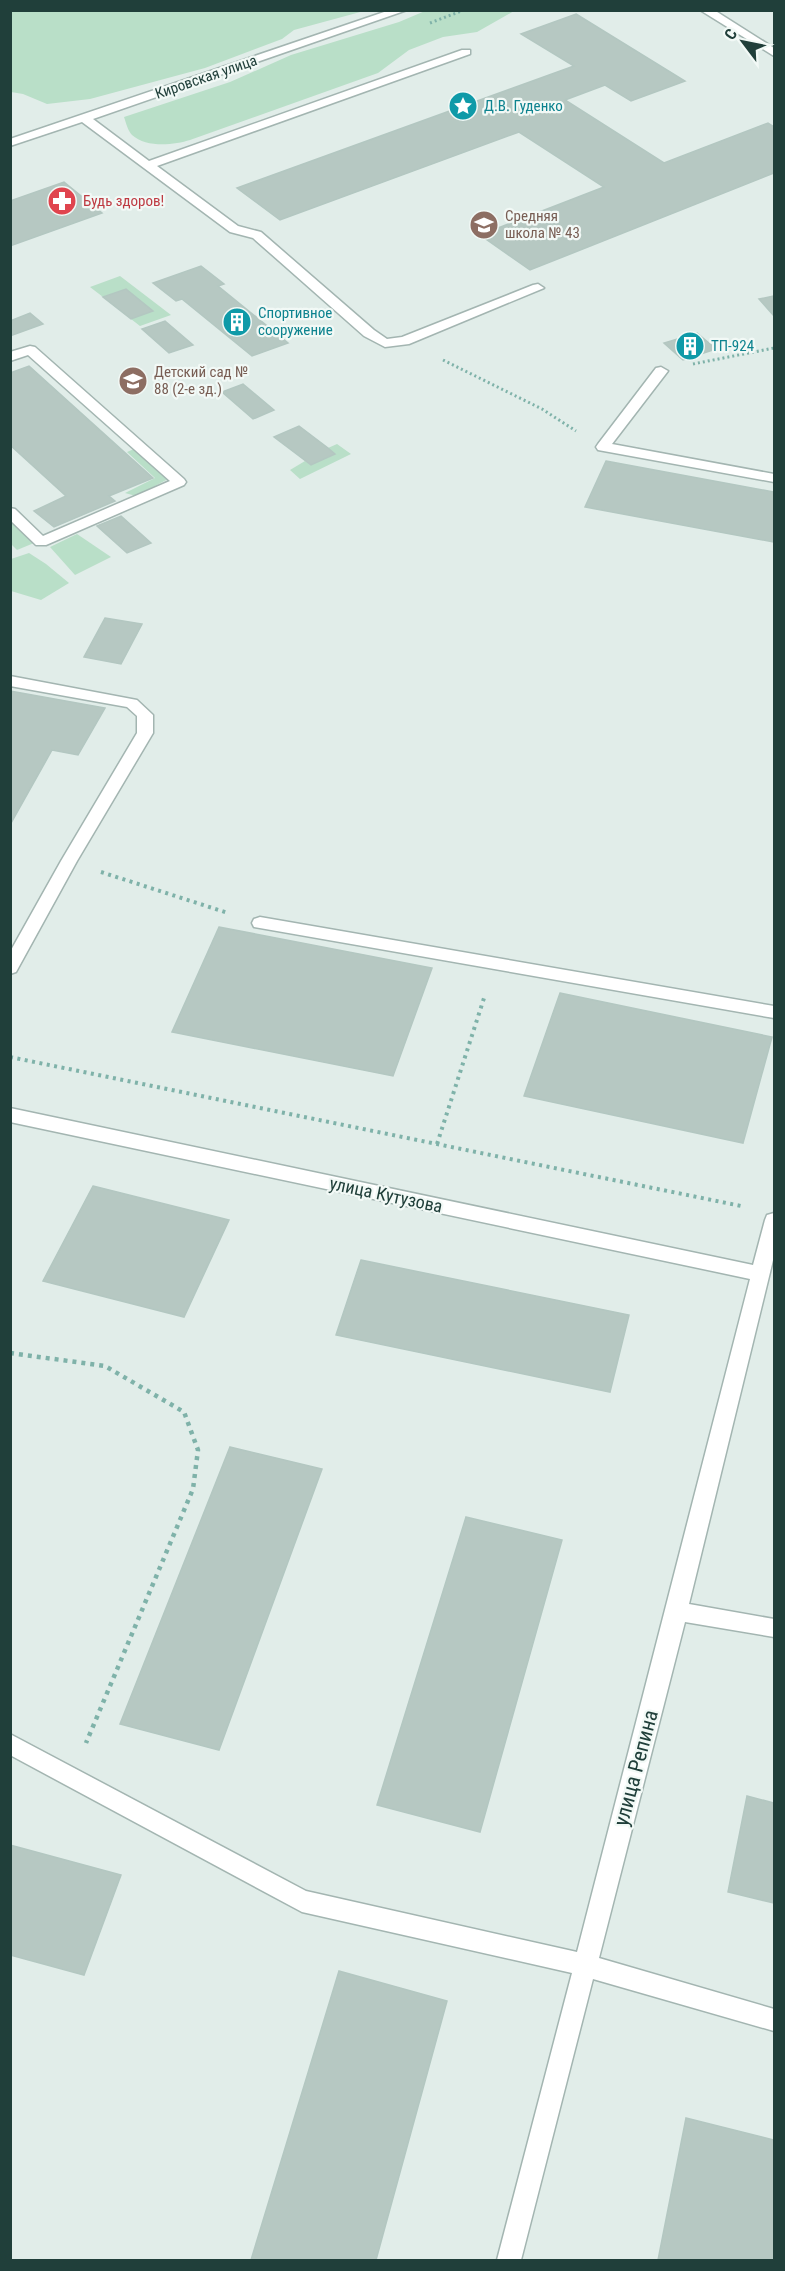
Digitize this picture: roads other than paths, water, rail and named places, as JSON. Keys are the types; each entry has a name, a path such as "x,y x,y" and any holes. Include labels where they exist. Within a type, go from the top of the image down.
{"street":[{"name":"Кировская улица","path":"10,143 402,10"},
{"path":"705,10 774,53"},
{"path":"149,165 466,52"},
{"path":"84,118 234,229 257,235 369,333 385,343 404,341 538,288"},
{"path":"10,357 30,350 179,482 41,542 10,512"},
{"path":"661,371 603,447 774,478"},
{"path":"10,681 132,703 145,715 145,734 69,861 10,968"},
{"path":"260,923 774,1012"},
{"name":"улица Кутузова","path":"10,1115 761,1274"},
{"name":"улица Репина","path":"509,2260 677,1611 774,1220"},
{"path":"677,1611 774,1628"},
{"path":"10,1744 302,1900 584,1965 774,2020"}],"place":[{"name":"Д.В. Гуденко","path":"463,106"},
{"name":"Будь здоров!","path":"62,201"},
{"name":"Средняя школа № 43","path":"484,225"},
{"name":"Спортивное сооружение","path":"237,322"},
{"name":"ТП-924","path":"690,346"},
{"name":"Детский сад № 88 (2-е зд.)","path":"133,381"}]}
